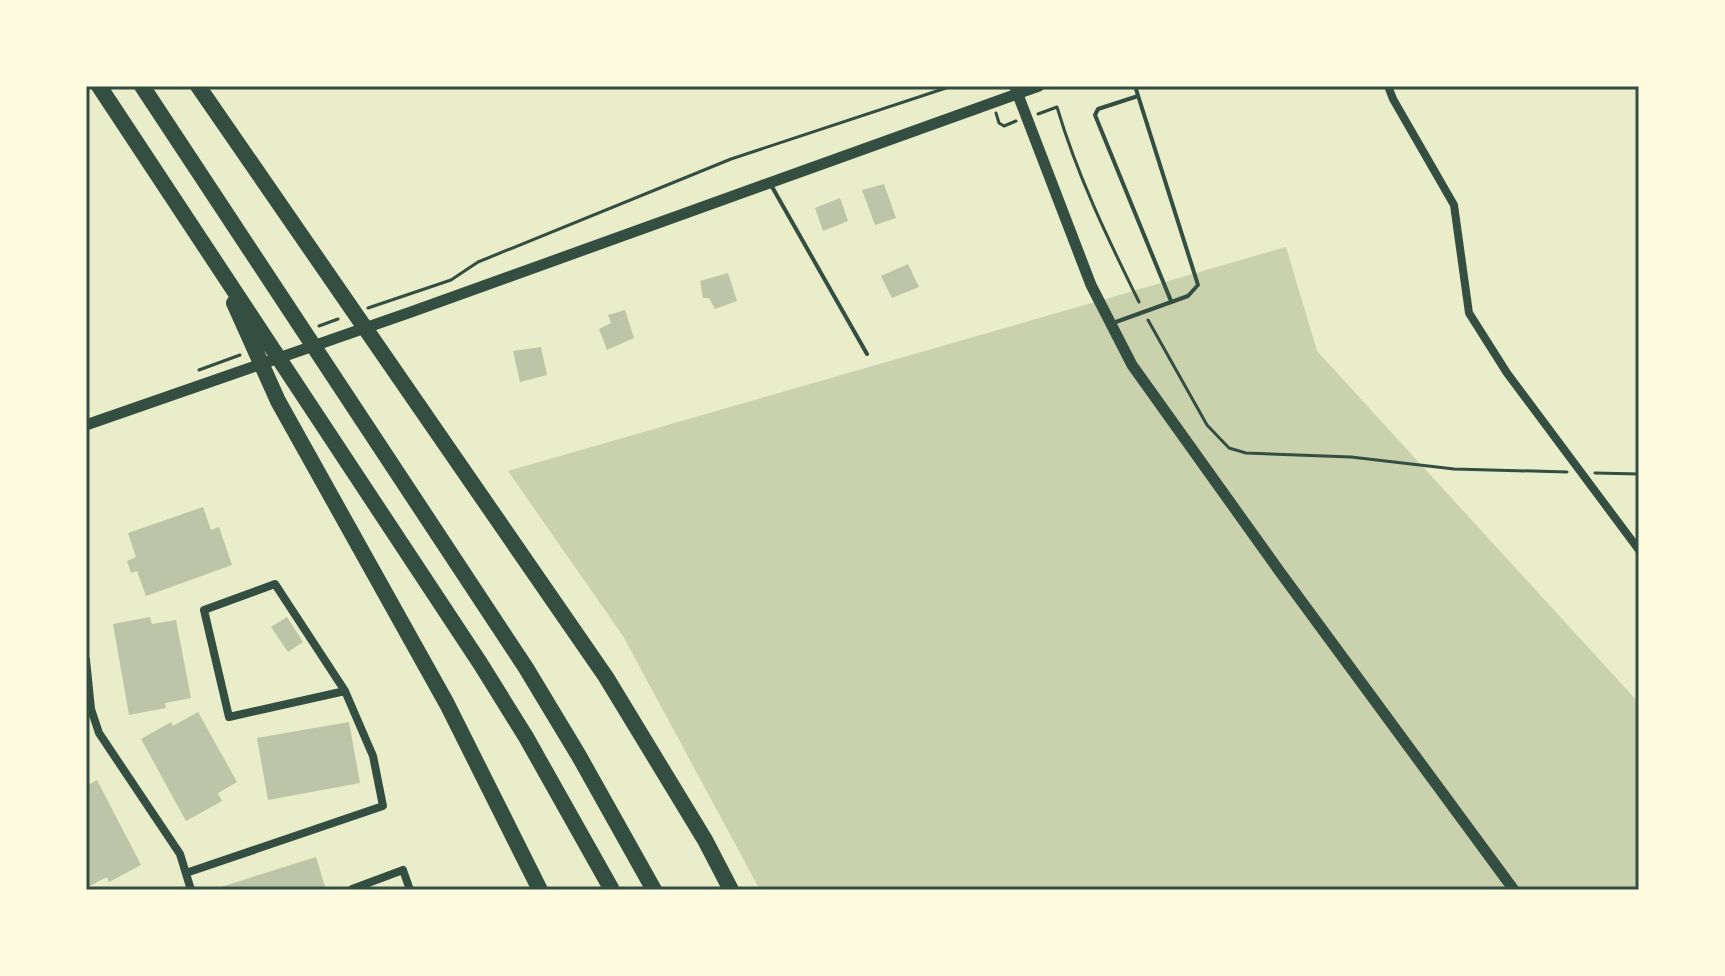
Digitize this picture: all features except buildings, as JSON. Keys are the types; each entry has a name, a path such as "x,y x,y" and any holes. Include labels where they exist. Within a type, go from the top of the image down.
{"highway":[{"path":"99,86 224,275 250,326 278,401 447,704 540,890"},
{"path":"142,86 526,668 654,890"},
{"path":"198,86 606,677 705,840 731,890"},
{"path":"250,326 302,393 526,737 612,890"}],"street":[{"path":"86,425 770,183 1016,89 1039,86"},
{"path":"1388,86 1454,205 1469,313 1507,373 1639,550"},
{"path":"1016,89 1091,285 1132,365 1514,890"},
{"path":"186,873 383,806 373,756 345,691 275,584 204,610 229,717 345,691"},
{"path":"86,660 91,709 99,733 180,854 191,890"},
{"path":"352,889 403,870 410,890"}],"lane":[{"path":"1111,323 1188,296 1198,285 1135,86"},
{"path":"1138,96 1098,109 1095,115 1172,302"},
{"path":"770,183 867,354"}],"path":[{"path":"367,308 451,280 478,262 731,159 952,86"},
{"path":"1057,107 1107,238 1144,312 1207,425 1229,448 1246,453 1351,457 1454,469 1639,474"},
{"path":"309,330 338,319"},
{"path":"193,372 251,351"}],"green space":[{"path":"1286,247 1317,351 1639,703 1639,890 760,890 623,636 508,471"}]}
